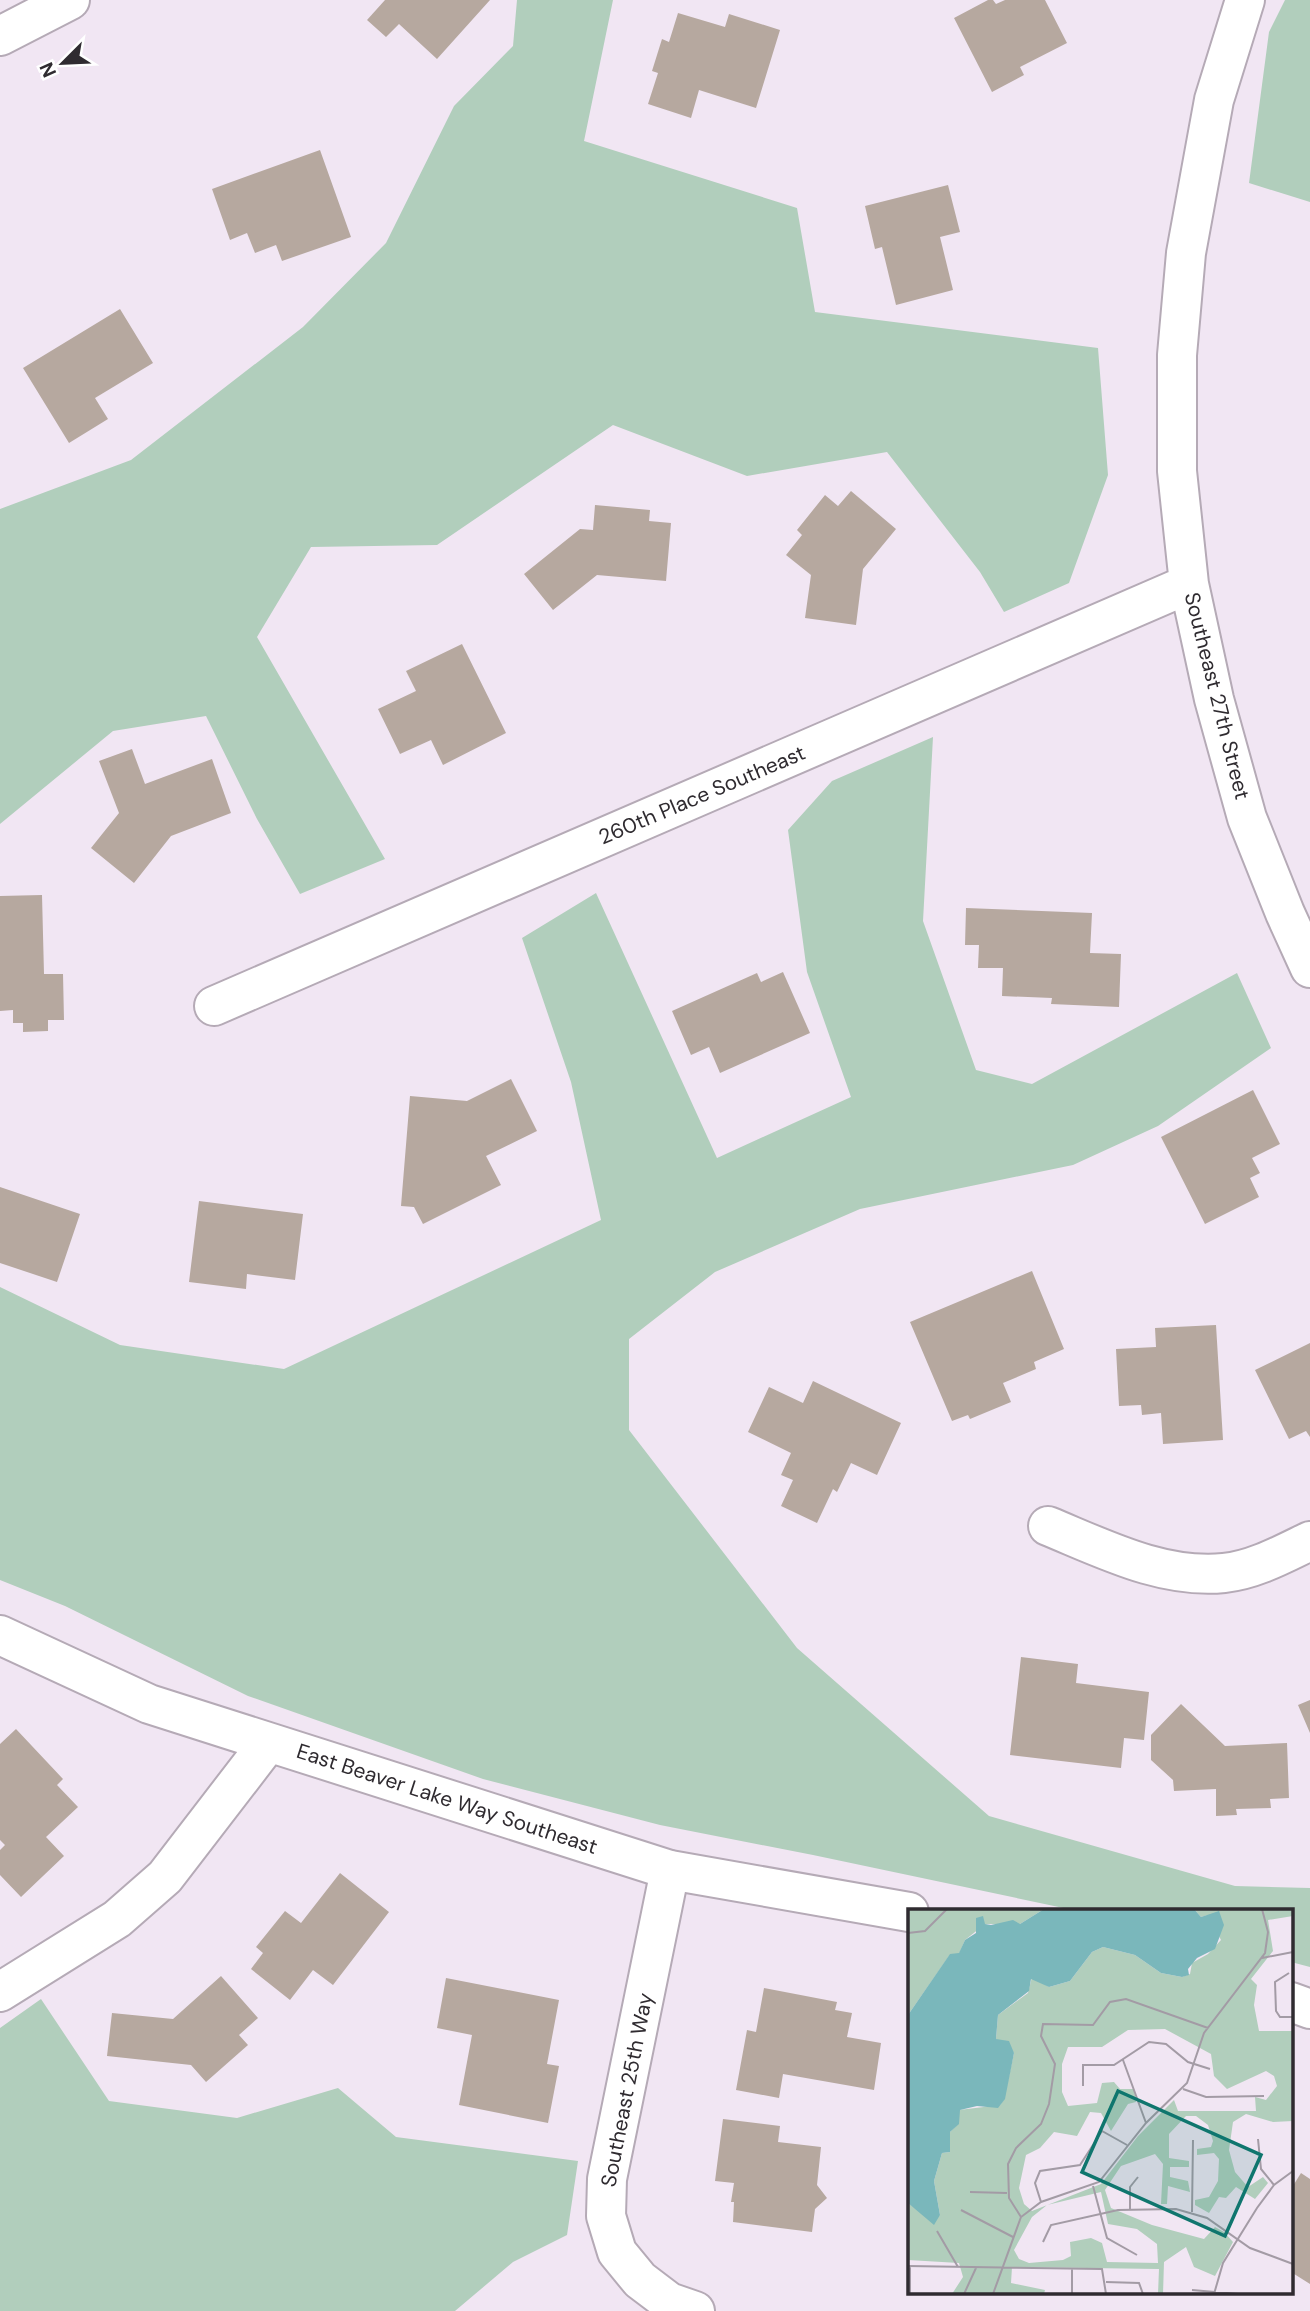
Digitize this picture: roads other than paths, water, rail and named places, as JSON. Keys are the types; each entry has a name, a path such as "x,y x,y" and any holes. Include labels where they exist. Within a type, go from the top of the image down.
{"street":[{"path":"0,36 70,0"},
{"name":"Southeast 27th Street","path":"1245,0 1214,100 1186,253 1177,355 1177,471 1189,584 1214,699 1247,818 1310,968"},
{"name":"260th Place Southeast","path":"214,1006 1189,584"},
{"path":"1048,1526 1134,1562 1180,1571 1225,1573 1268,1561 1310,1541"},
{"name":"East Beaver Lake Way Southeast","path":"0,1635 149,1704 670,1870 908,1912"},
{"path":"0,1992 117,1919 165,1877 268,1743"},
{"name":"Southeast 25th Way","path":"670,1870 607,2179 607,2216 617,2252 640,2280 669,2302 695,2311"},
{"path":"1292,2002 1310,2009"}]}
